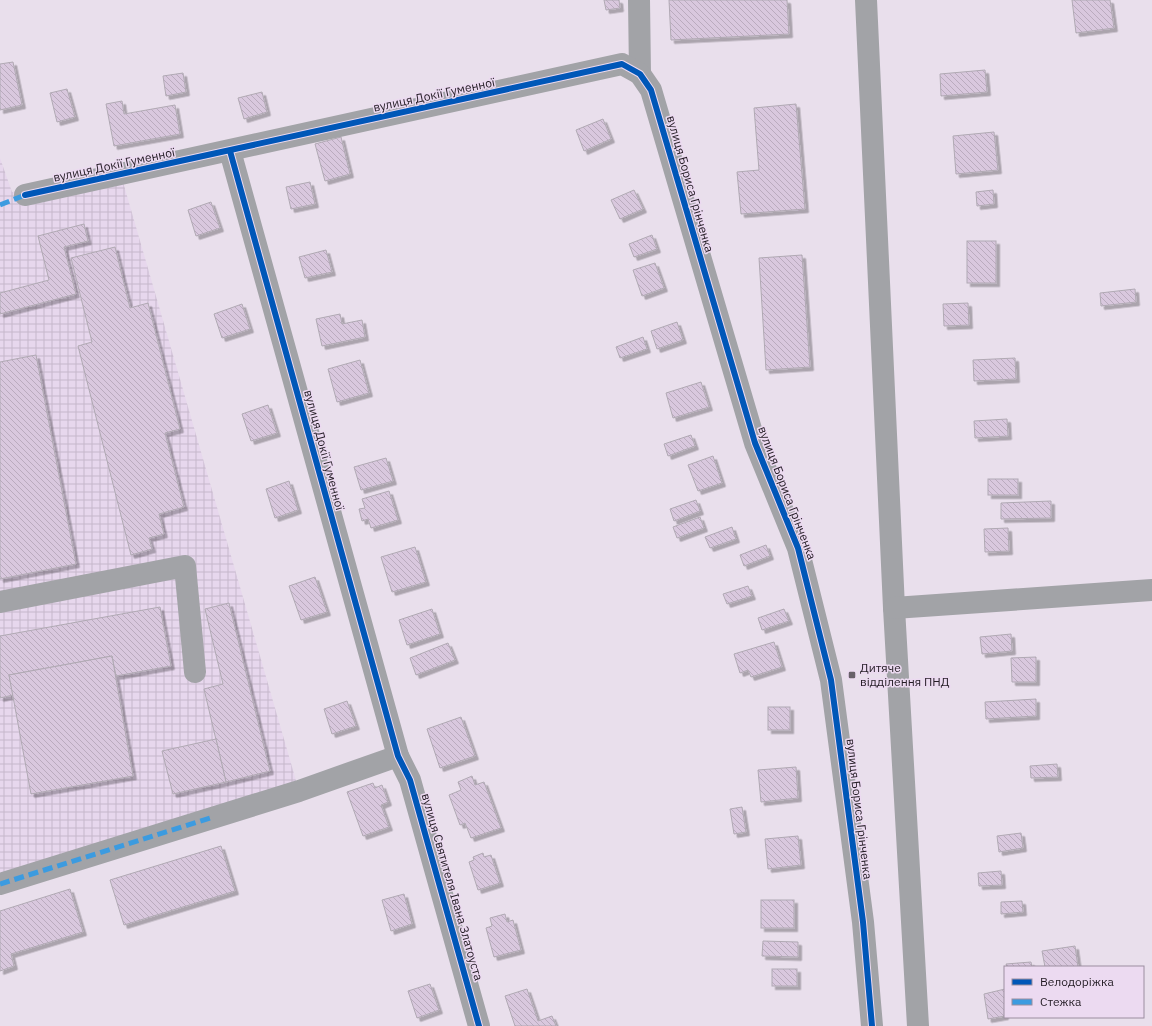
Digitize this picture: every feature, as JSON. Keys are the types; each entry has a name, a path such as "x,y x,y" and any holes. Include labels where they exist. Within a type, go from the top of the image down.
{"street":[{"path":"639,0 640,74"},
{"path":"866,0 894,608 918,1026"},
{"name":"вулиця Докії Гуменної","path":"25,195 622,64 640,74"},
{"name":"вулиця Бориса Грінченка","path":"640,74 651,90 755,443 798,548 831,680 863,922 872,1026"},
{"name":"вулиця Докії Гуменної","path":"230,151 398,756"},
{"path":"0,602 185,566 195,672"},
{"path":"894,608 1152,590"},
{"path":"0,884 299,791 398,756"},
{"name":"вулиця Святителя Івана Златоуста","path":"398,756 410,780 479,1026"}],"shaded area":[{"path":"0,158 12,192 121,175 299,791 0,884"}],"building":[{"path":"604,0 619,0 620,8 606,10"},
{"path":"669,0 787,0 789,34 671,40"},
{"path":"1072,0 1110,0 1114,28 1076,33"},
{"path":"13,62 22,105 0,110 0,64"},
{"path":"985,70 987,92 941,96 940,74"},
{"path":"183,73 186,92 166,96 163,76"},
{"path":"67,89 75,117 57,122 50,93"},
{"path":"262,92 267,112 244,119 238,98"},
{"path":"122,101 124,114 175,105 180,134 114,146 106,104"},
{"path":"796,104 805,209 741,214 737,172 759,170 754,108"},
{"path":"603,119 611,139 584,151 576,130"},
{"path":"994,132 998,170 956,174 953,136"},
{"path":"341,137 350,174 325,181 315,144"},
{"path":"310,182 315,204 291,209 286,187"},
{"path":"634,190 643,209 620,219 611,200"},
{"path":"993,190 994,204 977,206 976,192"},
{"path":"211,202 220,228 196,236 188,210"},
{"path":"84,224 88,241 64,247 76,294 0,314 0,293 49,280 38,236"},
{"path":"652,235 657,249 634,257 629,244"},
{"path":"967,241 996,241 996,283 967,283"},
{"path":"115,247 130,308 148,303 180,429 165,433 184,507 159,514 164,534 149,538 152,549 131,555 78,346 92,342 71,258"},
{"path":"326,250 332,272 305,278 299,257"},
{"path":"802,255 810,367 766,370 759,258"},
{"path":"655,263 664,288 642,296 633,270"},
{"path":"1135,289 1136,302 1101,306 1100,293"},
{"path":"968,303 969,325 944,326 943,304"},
{"path":"242,304 250,329 222,338 214,314"},
{"path":"340,314 342,324 362,320 365,337 322,346 316,319"},
{"path":"677,322 683,340 657,349 651,331"},
{"path":"643,337 647,349 620,358 616,347"},
{"path":"36,355 76,564 0,579 0,362"},
{"path":"1015,358 1016,379 974,381 973,360"},
{"path":"360,360 369,393 337,402 328,369"},
{"path":"701,382 709,407 673,418 666,393"},
{"path":"268,405 277,433 251,441 242,414"},
{"path":"1007,419 1008,436 975,438 974,421"},
{"path":"691,435 695,446 668,456 664,444"},
{"path":"713,456 722,483 698,491 688,465"},
{"path":"386,458 393,481 361,490 354,467"},
{"path":"988,479 1018,479 1018,495 988,495"},
{"path":"289,481 298,510 275,518 266,489"},
{"path":"389,491 398,520 371,528 368,519 362,521 359,509 365,508 362,499"},
{"path":"696,500 700,511 674,521 670,509"},
{"path":"1051,501 1051,518 1001,519 1001,503"},
{"path":"700,517 704,528 677,538 673,527"},
{"path":"732,527 736,539 710,548 705,537"},
{"path":"1008,528 1009,551 985,552 984,529"},
{"path":"766,545 770,556 744,566 740,555"},
{"path":"415,547 426,582 392,592 381,557"},
{"path":"315,577 327,612 301,620 289,586"},
{"path":"748,586 752,596 727,604 723,594"},
{"path":"229,603 270,771 226,782 204,689 223,684 205,609"},
{"path":"160,607 171,666 116,676 112,656 9,675 13,695 0,698 0,636"},
{"path":"432,609 440,634 407,645 399,620"},
{"path":"784,609 789,621 762,630 758,618"},
{"path":"1011,634 1012,651 982,654 980,637"},
{"path":"774,642 782,667 751,677 748,670 740,673 734,654"},
{"path":"448,643 455,660 416,675 410,658"},
{"path":"112,656 133,776 31,794 9,675"},
{"path":"1036,657 1036,682 1012,682 1011,658"},
{"path":"1036,699 1036,716 986,719 985,702"},
{"path":"347,701 356,726 332,734 324,709"},
{"path":"768,707 790,707 790,730 768,730"},
{"path":"461,717 475,756 440,768 427,729"},
{"path":"216,739 226,782 173,794 162,751"},
{"path":"1057,764 1058,777 1031,778 1030,766"},
{"path":"796,767 798,798 761,802 758,770"},
{"path":"472,776 475,785 484,782 501,828 471,838 465,823 460,825 449,795 461,790 458,782"},
{"path":"373,783 375,788 382,785 388,802 381,805 389,827 363,836 347,792"},
{"path":"742,807 746,832 734,834 730,809"},
{"path":"1021,833 1023,848 999,852 997,836"},
{"path":"798,836 801,865 768,869 765,839"},
{"path":"221,846 235,891 124,925 110,880"},
{"path":"483,853 484,857 491,855 500,883 478,890 469,862 474,860 473,857"},
{"path":"1001,871 1002,885 979,886 978,873"},
{"path":"70,889 83,932 11,954 14,966 0,971 0,911"},
{"path":"404,894 412,924 391,931 382,900"},
{"path":"761,900 794,900 794,928 761,928"},
{"path":"1022,901 1023,912 1001,914 1001,902"},
{"path":"505,914 507,922 513,920 521,950 494,957 486,928 492,926 490,918"},
{"path":"763,941 798,942 798,957 762,956"},
{"path":"1075,946 1078,966 1045,966 1042,951"},
{"path":"1031,962 1032,966 1007,966 1006,964"},
{"path":"772,969 797,969 797,986 772,986"},
{"path":"430,984 439,1010 417,1018 408,991"},
{"path":"527,989 538,1021 552,1016 556,1026 515,1026 505,996"},
{"path":"1004,989 1004,1016 988,1019 984,994"}],"marked path":[{"path":"0,205 25,195"},
{"path":"0,884 210,818"}],"cycle path":[{"path":"25,195 622,64 640,74 651,90 755,443 798,548 831,680 863,922 872,1026"},
{"path":"230,151 398,756 410,780 479,1026"}],"place":[{"name":"Дитяче відділення ПНД","path":"852,675"}]}
